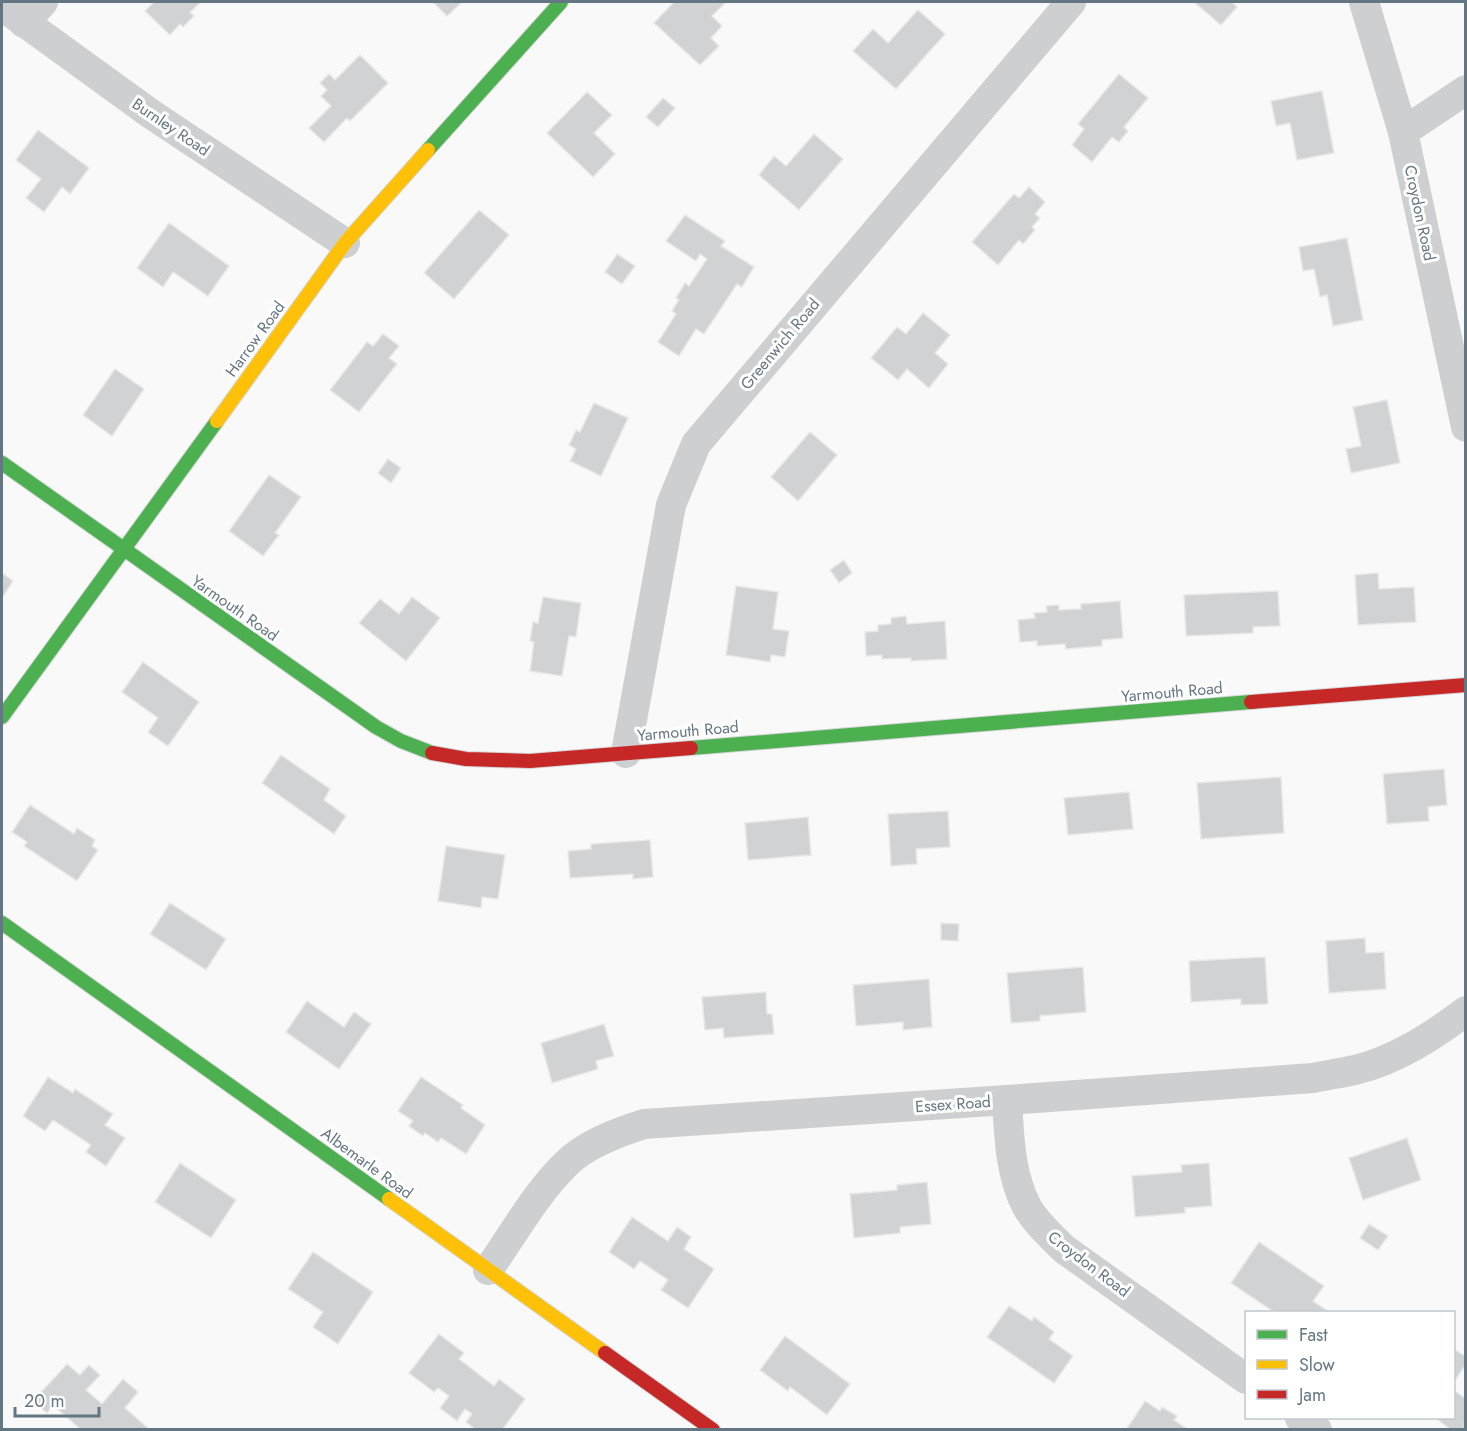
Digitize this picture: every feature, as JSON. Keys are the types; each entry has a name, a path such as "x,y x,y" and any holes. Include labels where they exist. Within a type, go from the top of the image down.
{"street":[{"name":"Harrow Road","path":"2,717 345,243 561,2"},
{"name":"Greenwich Road","path":"626,753 671,505 696,444 1071,2"},
{"name":"Croydon Road","path":"1364,2 1403,132 1466,428"},
{"name":"Burnley Road","path":"23,10 151,114 345,243"},
{"path":"1403,132 1466,90"},
{"name":"Yarmouth Road","path":"2,463 376,727 406,744 446,756 486,761 530,761 1466,685"},
{"name":"Albemarle Road","path":"2,923 714,1430"},
{"name":"Essex Road","path":"488,1270 540,1196 567,1163 608,1136 644,1124 1313,1078 1356,1070 1397,1055 1438,1032 1466,1011"},
{"name":"Croydon Road","path":"1007,1100 1009,1145 1017,1181 1026,1207 1044,1230 1064,1249 1245,1378"},
{"path":"1301,1419 1317,1430"}],"building":[{"path":"154,2 201,2 190,12 194,16 183,27 180,24 170,35 145,11"},
{"path":"433,2 462,2 447,16"},
{"path":"674,2 726,2 712,16 722,26 711,38 719,46 700,65 654,23"},
{"path":"1194,2 1232,2 1237,7 1221,25"},
{"path":"918,10 945,34 896,89 853,51 873,29 888,43"},
{"path":"360,55 388,83 350,121 347,118 324,142 309,128 331,106 321,96 327,90 320,83 329,74 335,80"},
{"path":"1119,74 1148,98 1124,127 1128,131 1119,142 1112,137 1092,162 1072,145 1084,129 1078,124"},
{"path":"1322,91 1334,153 1297,160 1290,123 1276,126 1271,101"},
{"path":"587,92 612,115 594,133 615,154 593,177 547,133"},
{"path":"663,98 675,108 658,127 646,117"},
{"path":"38,130 89,168 70,194 62,187 44,212 26,198 41,179 16,160"},
{"path":"814,134 843,159 799,210 759,175 774,156 786,166"},
{"path":"1029,187 1045,202 1035,214 1040,218 1032,227 1035,230 1023,244 1019,240 998,265 972,242 1014,194 1019,198"},
{"path":"479,210 509,235 454,299 424,273"},
{"path":"685,215 725,241 721,246 754,267 742,287 737,284 704,334 696,329 679,356 658,342 676,314 672,311 679,300 676,298 685,283 689,286 707,259 700,254 696,261 666,241"},
{"path":"169,223 229,266 208,296 173,272 163,287 137,268"},
{"path":"1347,238 1363,320 1333,326 1327,295 1320,297 1314,269 1303,271 1299,247"},
{"path":"617,254 635,266 622,284 605,272"},
{"path":"923,313 950,335 935,353 948,364 929,388 907,369 898,380 871,358 897,327 906,334"},
{"path":"383,334 399,346 389,358 397,364 359,412 330,390 367,342 373,346"},
{"path":"115,369 144,389 112,436 83,415"},
{"path":"1387,400 1400,463 1351,473 1346,449 1361,446 1353,407"},
{"path":"594,403 628,418 601,476 570,461 576,449 569,445 576,430 580,432"},
{"path":"810,432 837,455 798,501 771,477"},
{"path":"388,459 401,468 391,483 378,473"},
{"path":"269,475 301,497 275,533 279,535 263,556 229,531"},
{"path":"844,560 852,573 839,583 830,570"},
{"path":"2,573 13,581 2,598"},
{"path":"1378,573 1379,589 1414,587 1416,622 1358,625 1355,575"},
{"path":"736,586 778,592 773,629 789,631 785,657 771,655 770,662 726,655"},
{"path":"1278,591 1280,626 1253,627 1253,633 1186,636 1184,595"},
{"path":"412,597 440,618 406,661 359,623 380,599 399,614"},
{"path":"543,597 581,603 576,637 569,636 562,676 530,671 534,642 530,641 533,622 538,623"},
{"path":"1120,601 1123,638 1102,640 1102,646 1066,649 1065,644 1037,646 1037,641 1020,642 1018,620 1035,618 1034,613 1047,612 1046,606 1059,605 1059,610 1081,609 1081,604"},
{"path":"906,616 907,624 945,621 947,659 911,661 911,658 882,659 882,655 866,656 865,632 878,631 878,625 891,624 891,618"},
{"path":"143,662 199,702 168,746 148,732 158,718 122,692"},
{"path":"281,755 330,789 324,800 346,816 334,834 262,783"},
{"path":"1444,769 1447,805 1428,807 1429,821 1387,824 1383,774"},
{"path":"1281,777 1284,833 1201,839 1197,783"},
{"path":"1129,792 1133,829 1068,835 1064,798"},
{"path":"30,805 74,834 77,828 95,840 92,846 98,850 77,881 24,846 27,842 12,832"},
{"path":"948,811 950,847 916,849 917,864 891,866 888,814"},
{"path":"808,817 811,855 748,860 745,823"},
{"path":"650,840 653,877 633,879 633,874 570,878 568,851 591,849 591,844"},
{"path":"446,846 505,855 498,899 482,897 481,908 438,901"},
{"path":"170,903 226,939 206,970 150,934"},
{"path":"941,923 959,924 958,941 941,940"},
{"path":"1365,938 1366,953 1384,952 1386,989 1329,993 1326,941"},
{"path":"1265,957 1268,1004 1241,1005 1241,999 1191,1002 1189,961"},
{"path":"1083,967 1086,1012 1040,1016 1040,1021 1011,1023 1007,973"},
{"path":"929,979 932,1027 903,1030 903,1022 856,1026 853,985"},
{"path":"766,992 767,1014 772,1014 774,1034 724,1038 723,1028 705,1030 702,997"},
{"path":"307,1001 344,1027 354,1012 371,1024 339,1069 286,1032"},
{"path":"604,1024 614,1056 596,1061 598,1069 552,1083 541,1043"},
{"path":"48,1077 73,1093 75,1089 113,1114 105,1125 125,1138 106,1166 86,1152 91,1145 53,1120 45,1131 23,1116"},
{"path":"421,1077 463,1105 461,1108 485,1125 466,1154 441,1138 438,1142 425,1133 423,1136 409,1126 413,1121 398,1111"},
{"path":"1407,1138 1421,1180 1363,1200 1349,1158"},
{"path":"180,1163 236,1200 211,1238 155,1202"},
{"path":"1209,1163 1212,1206 1185,1208 1185,1213 1135,1217 1132,1176 1182,1172 1181,1165"},
{"path":"927,1182 931,1224 900,1227 900,1233 854,1238 850,1194 897,1190 897,1185"},
{"path":"632,1217 668,1241 677,1227 691,1237 684,1249 714,1269 688,1308 661,1290 668,1280 640,1261 634,1269 609,1252"},
{"path":"1369,1224 1388,1236 1378,1250 1360,1238"},
{"path":"1259,1242 1324,1286 1313,1301 1328,1311 1273,1311 1231,1283"},
{"path":"313,1252 373,1292 338,1344 313,1327 323,1312 288,1289"},
{"path":"1009,1306 1032,1321 1034,1317 1054,1332 1049,1339 1073,1356 1054,1383 987,1337"},
{"path":"439,1334 464,1353 459,1359 494,1386 499,1379 525,1399 502,1430 476,1430 466,1422 472,1414 465,1409 457,1421 440,1408 449,1396 438,1388 434,1392 409,1373"},
{"path":"785,1336 850,1384 827,1415 790,1387 788,1391 760,1370"},
{"path":"1455,1350 1466,1357 1466,1364 1455,1380"},
{"path":"67,1364 80,1375 89,1365 100,1375 86,1390 102,1404 123,1379 138,1392 125,1408 150,1430 78,1430 79,1428 53,1405 47,1413 33,1401"},
{"path":"1455,1391 1466,1399 1464,1430 1451,1430 1437,1419 1455,1419"},
{"path":"1145,1401 1160,1411 1162,1407 1177,1416 1174,1420 1189,1430 1126,1430"}],"traffic: fast":[{"path":"428,150 561,2"},
{"path":"2,717 217,421"},
{"path":"2,463 376,727 401,741 432,753"},
{"path":"691,748 1251,702"},
{"path":"2,923 389,1199"}],"traffic: slow":[{"path":"217,421 345,243 428,150"},
{"path":"389,1199 605,1353"}],"traffic: jam":[{"path":"1251,702 1466,685"},
{"path":"432,753 466,759 530,761 691,748"},
{"path":"605,1353 713,1430"}]}
